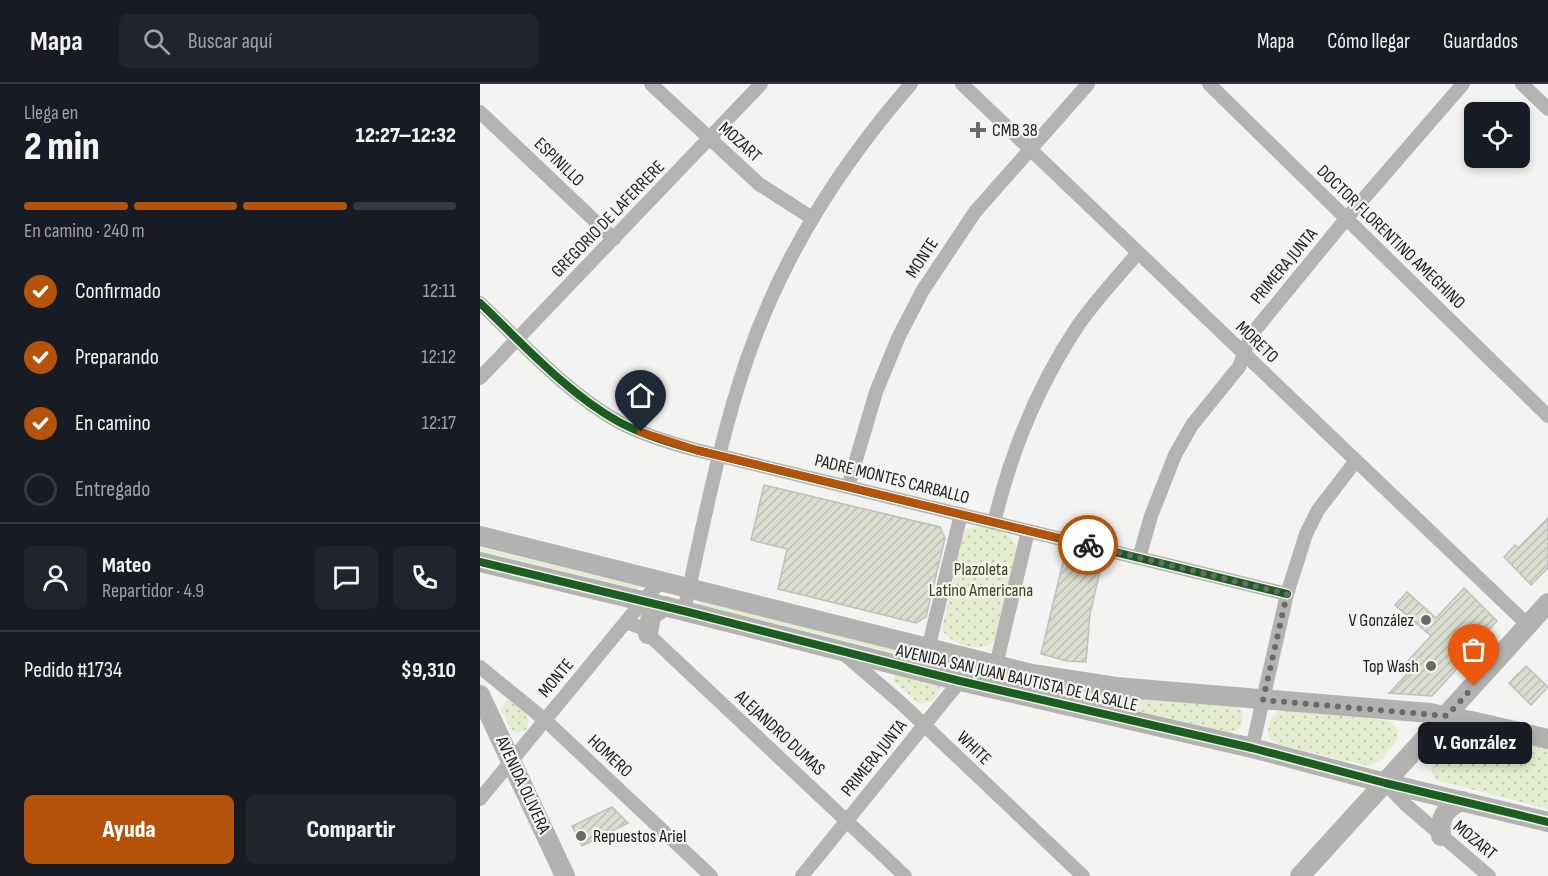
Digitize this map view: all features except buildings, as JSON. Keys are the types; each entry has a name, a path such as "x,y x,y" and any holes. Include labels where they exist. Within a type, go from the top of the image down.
{"street":[{"name":"MOZART","path":"651,84 759,184 812,218"},
{"name":"GREGORIO DE LAFERRERE","path":"480,378 761,84"},
{"path":"684,610 739,384 755,337 780,279 812,218 866,136 911,84"},
{"name":"MORETO","path":"962,84 1528,626"},
{"name":"MONTE","path":"848,487 876,392 899,336 923,290 975,212 1088,84"},
{"name":"DOCTOR FLORENTINO AMEGHINO","path":"1209,84 1548,416"},
{"name":"PRIMERA JUNTA","path":"1139,558 1158,495 1175,455 1192,425 1239,366 1251,335 1346,219 1463,84"},
{"path":"1522,84 1548,109"},
{"name":"ESPINILLO","path":"480,112 614,239"},
{"path":"994,523 1019,438 1048,376 1093,305 1138,253"},
{"path":"480,303 518,339"},
{"name":"PADRE MONTES CARBALLO","path":"518,339 572,389 620,422 657,438 1287,594"},
{"path":"1252,748 1294,566 1312,521 1335,485 1355,462"},
{"path":"928,649 961,514"},
{"path":"996,665 1028,531"},
{"name":"AVENIDA SAN JUAN BAUTISTA DE LA SALLE","path":"480,536 928,649 1073,681 1116,687 1447,716 1548,739"},
{"name":"AVENIDA SAN JUAN BAUTISTA DE LA SALLE","path":"480,562 684,610 960,681 1252,748 1548,822"},
{"name":"MONTE","path":"480,799 661,581"},
{"path":"1300,876 1548,603"},
{"path":"648,634 651,615 665,606"},
{"name":"ALEJANDRO DUMAS","path":"626,622 642,628 905,876"},
{"name":"WHITE","path":"838,649 901,703 1083,876"},
{"name":"PRIMERA JUNTA","path":"802,876 960,681 966,658"},
{"name":"HOMERO","path":"480,667 545,720 711,876"},
{"name":"AVENIDA OLIVERA","path":"480,695 565,876"},
{"name":"MOZART","path":"1385,783 1405,804 1489,876"},
{"path":"1442,836 1440,825 1444,814 1451,806 1462,801"}],"green space":[{"name":"Plazoleta Latino Americana","path":"977,526 997,530 1009,536 1016,545 1017,552 996,637 992,643 977,647 951,639 942,629 962,538 966,530"},
{"path":"480,547 639,587 638,589 480,551"},
{"path":"699,600 947,663 945,665 698,604"},
{"path":"982,670 1077,692 1075,696 981,673"},
{"path":"895,674 939,685 941,689 932,701 918,703 893,681"},
{"path":"1077,692 1238,707 1243,716 1242,724 1238,730 1230,733 1075,696"},
{"path":"507,700 512,700 525,713 529,723 525,731 518,733 511,730 501,709"},
{"path":"1282,710 1386,720 1395,726 1398,734 1393,746 1378,762 1370,765 1359,764 1274,743 1268,735 1270,723 1275,714"},
{"path":"1463,730 1548,749 1548,809 1436,780 1432,773 1431,761 1451,738"}],"cycle path":[{"path":"480,303 546,367 582,397 619,422 657,438 696,450 1287,594"},
{"path":"480,562 960,681 1252,748 1548,822"}],"way so far":[{"path":"1088,545 1287,594 1263,700 1447,716 1474,686"}],"place":[{"name":"CMB 38","path":"978,130"},
{"name":"V González","path":"1426,620"},
{"name":"Top Wash","path":"1431,666"},
{"name":"V. González","path":"1474,686"},
{"name":"Repuestos Ariel","path":"581,836"}],"route":[{"path":"641,432 696,450 1088,545"}]}
